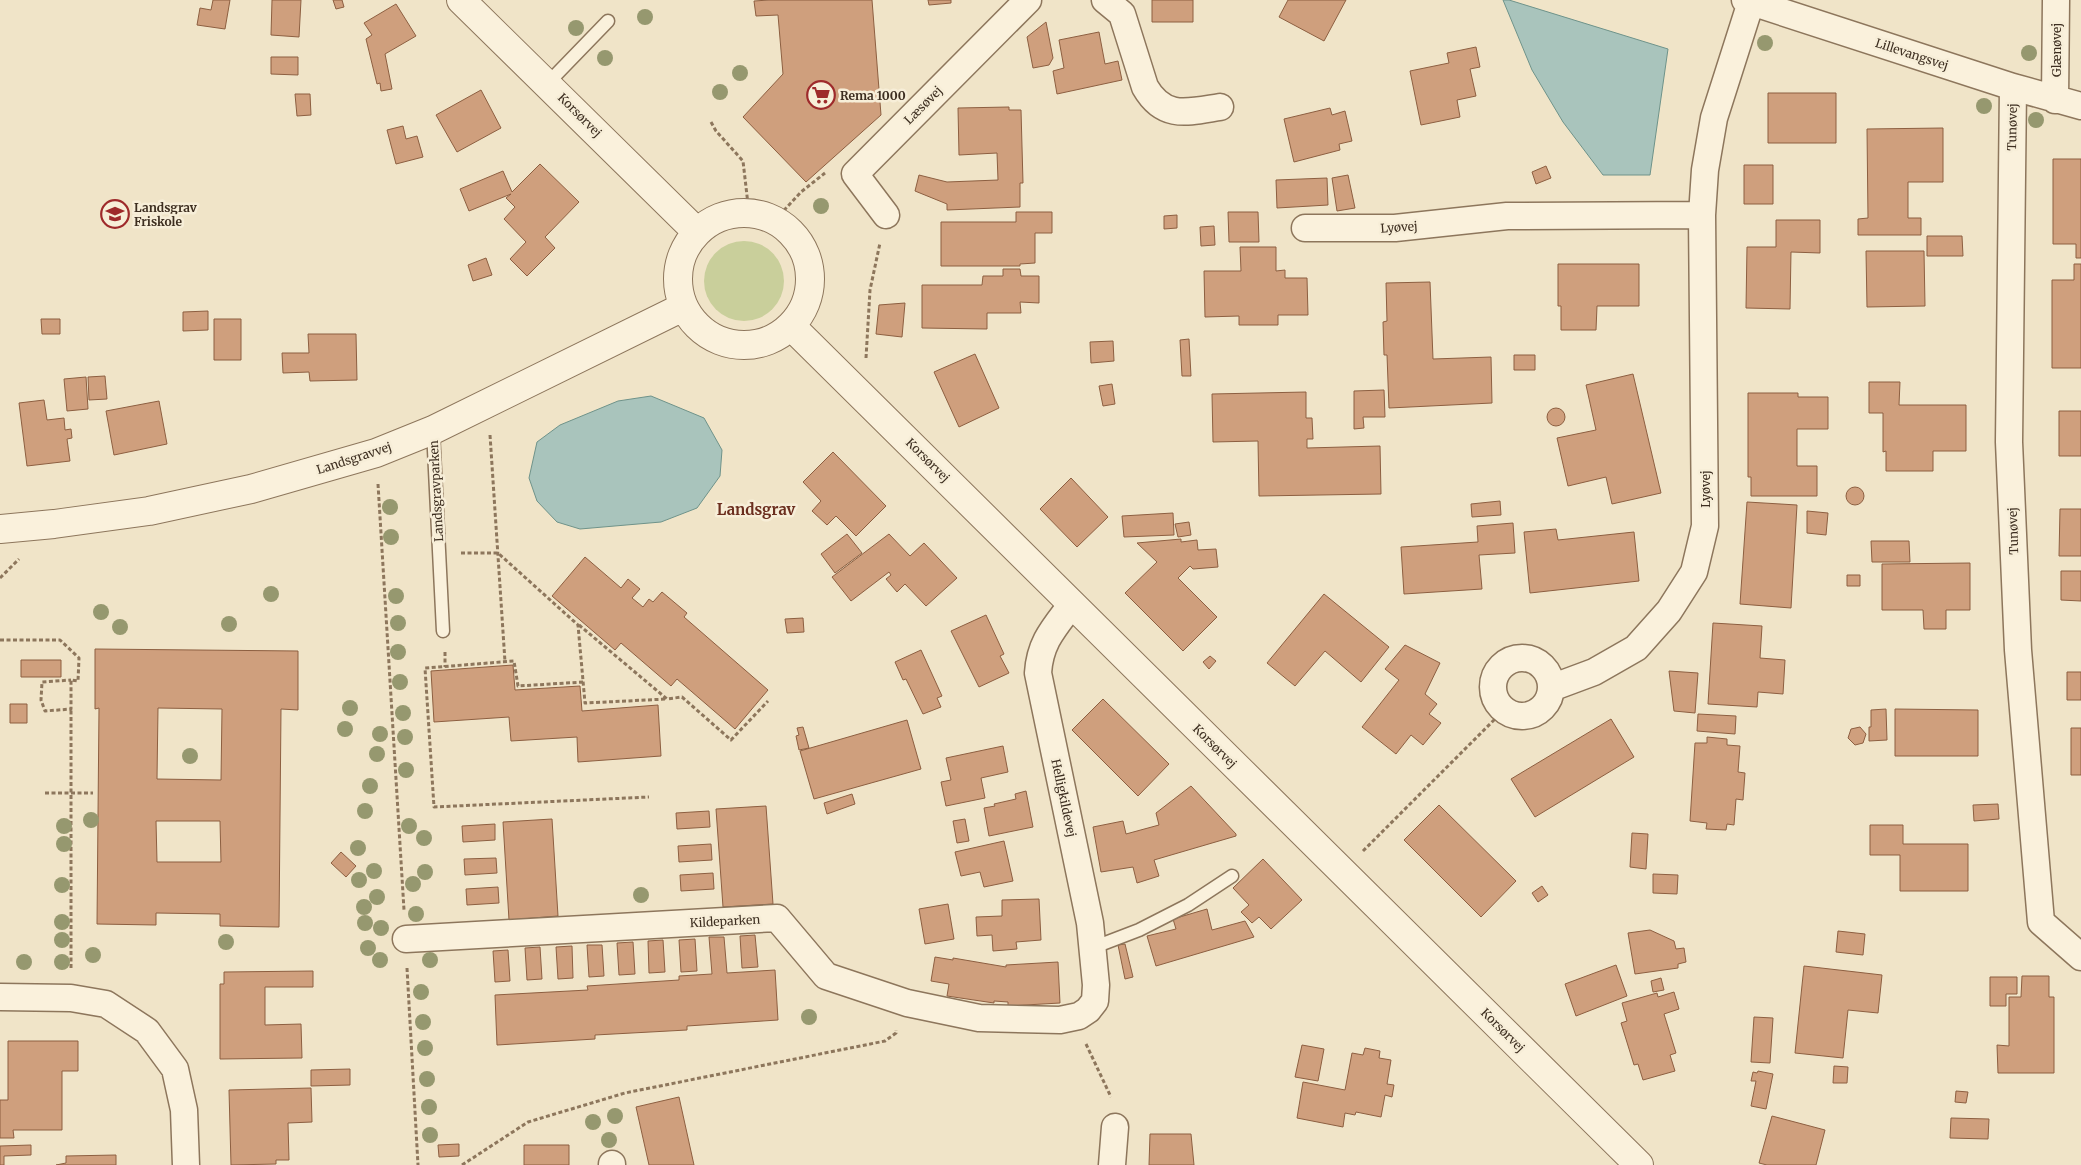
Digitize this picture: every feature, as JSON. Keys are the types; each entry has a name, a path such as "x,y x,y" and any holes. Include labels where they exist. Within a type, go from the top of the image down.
{"street":[{"name":"Korsørvej","path":"461,0 697,232"},
{"name":"Læsøvej","path":"855,174 1028,0"},
{"path":"1105,0 1122,14 1145,87 1151,98 1160,106 1175,112 1191,112 1220,107"},
{"name":"Glænøvej","path":"2056,0 2056,100"},
{"name":"Lillevangsvej","path":"1748,1 2012,87 2081,106"},
{"name":"Lyøvej","path":"1551,688 1594,672 1636,648 1669,612 1694,572 1705,526 1702,215 1705,170 1714,118 1748,1"},
{"name":"Tunøvej","path":"2012,87 2009,442 2018,650 2041,922 2081,956"},
{"path":"855,174 886,215"},
{"path":"749,213 775,220 789,231 800,244 807,260 810,278 808,295 802,312 791,326 778,336 749,346 733,345 717,340 692,321 684,307 679,292 678,276 680,260 687,245 697,232 721,217 749,213"},
{"name":"Lyøvej","path":"1305,228 1396,228 1507,216 1702,215"},
{"name":"Landsgravvej","path":"0,529 149,512 251,489 376,453 433,430 684,307"},
{"name":"Korsørvej","path":"791,326 1639,1165"},
{"name":"Helligkildevej","path":"1072,604 1047,637 1040,655 1038,673 1090,923 1096,985 1087,1008"},
{"path":"1529,658 1538,662 1550,678 1551,688 1545,705 1538,711 1521,716 1504,710 1497,703 1493,684 1495,674 1509,660 1529,658"},
{"name":"Kildeparken","path":"406,939 776,918 826,976 895,999 979,1018 1060,1020 1087,1008"},
{"path":"0,997 70,998 106,1004 147,1031 175,1070 184,1110 186,1165"},
{"path":"1112,1165 1115,1127"}],"lane":[{"path":"548,84 608,21"},
{"name":"Landsgravparken","path":"433,430 443,631"},
{"path":"1092,948 1139,930 1188,904 1232,876"}],"path":[{"path":"711,122 716,131 743,161 749,213"},
{"path":"775,220 801,192 836,164 855,174"},
{"path":"864,397 870,290 886,215"},
{"path":"488,402 505,662"},
{"path":"376,453 418,1165"},
{"name":"Landsgravparken","path":"439,552 498,553"},
{"path":"498,553 578,625 667,699"},
{"path":"578,625 585,703 682,697 731,740 768,701"},
{"path":"0,640 60,640 79,658 78,681 42,682 41,700 45,711 71,709"},
{"path":"583,682 518,686 514,661 425,668 434,807 649,796"},
{"path":"70,998 71,680"},
{"path":"1343,872 1504,710"},
{"path":"45,793 94,792"},
{"path":"462,1165 528,1122 625,1092 884,1041 896,1033 895,999"},
{"path":"1087,1008 1084,1039 1112,1098 1115,1127"}],"green space":[{"path":"744,241 759,244 772,253 781,266 784,281 781,296 772,309 759,318 744,321 729,318 716,309 707,296 704,281 707,266 716,253 729,244"}],"water":[{"path":"1503,0 1509,0 1668,49 1650,175 1603,175 1563,122 1532,70"},
{"path":"651,396 704,418 722,450 720,476 697,508 661,522 580,529 557,522 537,501 529,478 537,442 560,425 618,401"}],"building":[{"path":"213,0 230,0 225,29 197,25 200,8 211,10"},
{"path":"272,0 301,0 299,37 271,35"},
{"path":"333,0 342,0 344,7 336,9"},
{"name":"Rema 1000","path":"872,0 881,115 806,182 743,117 783,74 778,15 756,16 754,1"},
{"path":"928,0 951,0 951,3 929,5"},
{"path":"1152,0 1193,0 1193,22 1152,22"},
{"path":"1288,0 1346,0 1324,41 1279,17"},
{"path":"396,4 416,36 385,54 392,89 381,91 380,83 377,84 366,39 372,35 364,23"},
{"path":"1046,22 1053,58 1049,65 1033,68 1027,37"},
{"path":"1099,32 1105,64 1118,61 1122,80 1057,94 1053,71 1064,68 1059,40"},
{"path":"1476,47 1480,67 1470,69 1476,96 1457,100 1460,117 1421,125 1410,71 1449,63 1447,53"},
{"path":"271,57 298,57 298,75 271,74"},
{"path":"481,90 501,128 457,152 436,115"},
{"path":"1768,93 1836,93 1836,143 1768,143"},
{"path":"295,94 310,94 311,115 297,116"},
{"path":"1009,107 1009,110 1021,110 1023,183 1020,183 1020,207 947,210 947,204 915,191 919,175 947,182 998,180 997,153 959,155 958,108"},
{"path":"1330,108 1332,115 1345,111 1352,141 1339,144 1340,150 1294,162 1284,119"},
{"path":"403,126 406,139 417,136 423,157 396,164 387,130"},
{"path":"1943,128 1943,182 1908,182 1908,218 1921,218 1921,235 1858,235 1858,219 1868,218 1867,129"},
{"path":"2053,159 2081,159 2081,258 2076,258 2076,244 2053,244"},
{"path":"540,164 579,202 545,237 555,248 527,276 510,259 526,242 504,219 515,207 506,198 511,194 469,211 460,189 503,171 512,192"},
{"path":"1744,165 1773,165 1773,204 1744,204"},
{"path":"1546,166 1551,178 1536,184 1532,172"},
{"path":"1348,175 1355,208 1337,211 1332,178"},
{"path":"1327,178 1328,205 1277,208 1276,180"},
{"path":"1016,212 1052,212 1052,233 1035,233 1035,263 1020,264 1020,266 941,266 941,222 1016,222"},
{"path":"1228,212 1258,212 1259,242 1229,242"},
{"path":"1177,215 1177,228 1164,229 1164,216"},
{"path":"1776,220 1820,220 1820,253 1791,252 1790,309 1746,308 1747,247 1776,247"},
{"path":"1214,226 1215,245 1201,246 1200,227"},
{"path":"1927,236 1962,236 1963,256 1927,256"},
{"path":"1240,247 1276,247 1276,271 1285,270 1285,278 1307,278 1308,315 1278,315 1278,325 1239,325 1239,316 1205,317 1204,271 1241,271"},
{"path":"1866,251 1924,251 1925,306 1867,307"},
{"path":"486,258 492,275 473,281 468,265"},
{"path":"1558,264 1639,264 1639,306 1597,306 1596,330 1561,330 1561,306 1558,306"},
{"path":"2074,264 2081,264 2081,368 2052,368 2052,280 2074,280"},
{"path":"1003,269 1020,269 1021,276 1039,276 1039,303 1020,302 1021,313 987,313 987,329 922,328 922,285 982,285 983,276 1003,276"},
{"path":"1430,282 1433,359 1491,357 1492,403 1389,408 1387,355 1384,355 1383,322 1387,321 1386,283"},
{"path":"905,303 902,337 876,334 879,305"},
{"path":"208,311 208,330 183,331 183,312"},
{"path":"41,319 60,319 60,334 42,334"},
{"path":"214,319 241,319 241,360 214,360"},
{"path":"308,334 356,334 357,380 310,381 309,372 283,373 282,353 309,353"},
{"path":"1189,339 1191,376 1182,376 1180,340"},
{"path":"1113,341 1114,361 1091,363 1090,342"},
{"path":"975,354 999,408 959,427 934,372"},
{"path":"1514,355 1535,355 1535,370 1514,370"},
{"path":"1633,374 1661,493 1612,504 1606,477 1568,486 1557,438 1596,430 1586,385"},
{"path":"105,376 107,399 89,400 88,377"},
{"path":"86,377 88,409 67,411 64,379"},
{"path":"1869,382 1900,382 1899,405 1966,405 1966,451 1933,451 1933,471 1886,471 1886,451 1883,452 1883,413 1869,413"},
{"path":"1112,384 1115,404 1103,406 1099,386"},
{"path":"1384,390 1385,417 1363,417 1364,428 1354,429 1354,391"},
{"path":"1306,392 1306,418 1312,418 1313,439 1307,439 1307,448 1380,446 1381,494 1259,496 1258,441 1213,442 1212,394"},
{"path":"1748,393 1798,393 1798,397 1828,397 1828,429 1797,429 1797,466 1817,466 1817,496 1751,496 1751,477 1748,477"},
{"path":"44,400 47,420 64,418 65,430 71,429 72,438 67,439 70,461 27,466 19,403"},
{"path":"159,401 167,444 114,455 106,411"},
{"path":"1552,408 1560,408 1565,413 1563,424 1552,426 1547,421 1547,413"},
{"path":"2059,411 2081,411 2081,456 2059,456"},
{"path":"833,452 886,506 856,536 836,516 827,525 812,511 821,501 803,482"},
{"path":"1071,478 1108,517 1077,547 1040,509"},
{"path":"1851,487 1859,487 1864,492 1862,503 1851,505 1846,500 1846,492"},
{"path":"1500,501 1501,515 1472,517 1471,504"},
{"path":"1747,502 1797,505 1791,608 1740,604"},
{"path":"2060,509 2081,509 2081,556 2059,556"},
{"path":"1807,511 1828,513 1826,535 1807,533"},
{"path":"1173,513 1174,535 1124,537 1122,516"},
{"path":"1189,522 1191,535 1178,537 1175,524"},
{"path":"1513,523 1515,553 1479,555 1482,589 1404,594 1401,547 1478,542 1477,526"},
{"path":"1556,529 1558,540 1634,532 1639,581 1530,593 1524,532"},
{"path":"847,534 862,553 835,573 821,554"},
{"path":"889,534 910,556 924,543 957,578 926,606 905,584 897,592 886,579 891,575 889,572 851,601 832,577"},
{"path":"1181,539 1181,542 1197,540 1198,550 1216,549 1218,567 1193,569 1190,566 1178,578 1217,617 1183,651 1125,593 1157,562 1137,543"},
{"path":"1871,541 1909,541 1910,562 1872,562"},
{"path":"585,557 621,588 628,579 640,589 632,598 643,607 649,599 653,602 662,592 687,613 684,617 768,690 735,729 677,679 671,686 621,643 615,650 552,596"},
{"path":"1970,563 1970,610 1946,610 1946,629 1924,629 1923,610 1882,610 1882,564"},
{"path":"2061,571 2081,571 2081,601 2061,600"},
{"path":"1847,575 1860,575 1860,586 1847,586"},
{"path":"1324,594 1389,647 1361,682 1325,651 1295,686 1267,663"},
{"path":"986,615 1004,654 1000,656 1009,673 979,687 951,631"},
{"path":"803,618 804,632 787,633 785,619"},
{"path":"1713,623 1762,626 1760,658 1785,660 1783,694 1758,692 1757,707 1708,704"},
{"path":"1405,645 1440,663 1425,694 1437,704 1429,714 1441,723 1423,745 1411,735 1396,754 1362,727 1399,680 1385,669"},
{"path":"95,649 298,651 298,710 281,709 279,927 220,926 220,914 156,913 156,925 97,924 99,708 95,709","holes":["158,708 222,709 221,780 157,779","156,821 220,821 221,862 157,862"]},
{"path":"921,650 942,696 937,698 941,707 923,714 906,679 903,680 895,662"},
{"path":"1210,656 1216,661 1209,669 1203,662"},
{"path":"21,660 61,660 61,677 21,677"},
{"path":"513,665 515,690 580,686 582,711 658,705 661,756 578,762 577,737 511,741 509,717 434,722 431,671"},
{"path":"1669,671 1698,673 1695,713 1674,711"},
{"path":"2067,672 2081,672 2081,700 2067,700"},
{"path":"1103,699 1169,764 1138,796 1072,730"},
{"path":"10,704 27,704 27,723 10,723"},
{"path":"1886,709 1887,740 1869,741 1871,710"},
{"path":"1895,709 1978,710 1978,756 1895,756"},
{"path":"1698,714 1736,716 1735,734 1697,731"},
{"path":"1611,719 1634,757 1535,817 1511,779"},
{"path":"907,720 921,769 814,799 800,751"},
{"path":"803,727 809,748 799,750 796,736 799,735 797,728"},
{"path":"1860,727 1866,734 1863,743 1855,745 1848,738 1851,729"},
{"path":"2071,728 2081,728 2081,775 2071,775"},
{"path":"1707,737 1727,739 1727,745 1740,746 1738,772 1745,773 1743,800 1736,799 1734,825 1727,824 1726,830 1706,829 1707,823 1690,821 1695,743 1707,743"},
{"path":"1003,746 1008,772 981,778 985,798 946,806 941,782 951,780 946,758"},
{"path":"1191,786 1236,836 1154,860 1159,876 1137,883 1133,867 1101,872 1093,827 1123,821 1126,834 1159,825 1156,813"},
{"path":"1026,791 1033,827 989,836 984,808 1016,799 1015,794"},
{"path":"852,794 855,804 827,814 824,803"},
{"path":"1998,804 1999,819 1974,821 1973,805"},
{"path":"1439,805 1516,881 1481,917 1404,840"},
{"path":"766,806 773,904 723,907 716,809"},
{"path":"709,811 710,827 677,829 676,813"},
{"path":"552,819 558,916 509,920 503,822"},
{"path":"965,819 969,841 957,843 953,821"},
{"path":"495,824 495,840 463,842 462,826"},
{"path":"1870,825 1903,825 1903,844 1968,844 1968,891 1900,891 1900,855 1870,855"},
{"path":"1632,833 1648,834 1646,869 1630,867"},
{"path":"1004,841 1013,881 984,887 980,872 961,876 955,852"},
{"path":"711,844 712,860 679,862 678,846"},
{"path":"341,852 356,866 346,877 331,863"},
{"path":"496,858 497,873 465,875 464,859"},
{"path":"1263,859 1302,900 1271,929 1259,917 1252,923 1241,912 1249,905 1233,888"},
{"path":"713,873 714,889 681,891 680,875"},
{"path":"1653,874 1678,875 1677,894 1653,893"},
{"path":"1542,886 1548,895 1538,902 1532,893"},
{"path":"498,887 499,903 467,905 466,889"},
{"path":"1039,899 1041,940 1016,942 1017,949 993,951 992,935 977,936 976,917 1002,916 1002,900"},
{"path":"948,904 954,939 925,944 919,909"},
{"path":"1207,909 1212,930 1245,921 1254,937 1156,966 1147,936 1176,929 1173,919"},
{"path":"1650,930 1674,941 1676,949 1684,948 1686,962 1678,964 1678,968 1635,974 1628,933"},
{"path":"1838,931 1865,934 1863,955 1836,952"},
{"path":"755,935 758,967 742,968 740,936"},
{"path":"709,937 724,937 727,973 775,970 778,1020 687,1026 687,1030 595,1035 595,1039 497,1045 495,995 588,990 587,986 679,980 679,976 712,974"},
{"path":"695,939 697,971 681,972 679,940"},
{"path":"663,940 665,972 649,973 648,941"},
{"path":"633,942 635,974 619,975 617,943"},
{"path":"1125,944 1133,977 1125,979 1118,945"},
{"path":"587,945 602,945 604,976 589,977"},
{"path":"572,946 573,978 558,979 556,947"},
{"path":"540,947 542,979 527,980 525,948"},
{"path":"508,950 510,981 495,982 493,951"},
{"path":"935,957 953,960 953,958 1006,967 1006,965 1058,962 1060,1003 1008,1006 1008,1002 994,1001 994,1003 947,996 949,984 931,981"},
{"path":"1616,965 1627,996 1576,1016 1565,984"},
{"path":"1804,966 1882,975 1878,1013 1848,1010 1843,1058 1795,1053"},
{"path":"313,971 313,987 265,987 265,1025 301,1024 302,1058 220,1059 220,984 224,984 224,972"},
{"path":"2022,976 2049,976 2049,997 2054,997 2054,1073 1998,1073 1997,1045 2009,1046 2009,997 2021,997"},
{"path":"1990,977 2017,977 2017,994 2006,994 2006,1006 1990,1006"},
{"path":"1661,978 1664,990 1653,992 1651,981"},
{"path":"1674,992 1679,1009 1664,1014 1676,1053 1670,1055 1675,1071 1643,1080 1638,1064 1634,1065 1621,1023 1627,1021 1622,1003 1657,993 1658,997"},
{"path":"1754,1017 1773,1018 1770,1063 1751,1062"},
{"path":"8,1041 78,1041 78,1071 62,1071 62,1130 13,1130 14,1138 0,1138 0,1100 8,1100"},
{"path":"1302,1045 1324,1049 1318,1081 1295,1077"},
{"path":"1365,1048 1380,1051 1379,1058 1391,1060 1387,1084 1394,1085 1392,1097 1385,1095 1381,1117 1356,1112 1355,1115 1345,1113 1343,1127 1297,1118 1303,1082 1345,1090 1352,1053 1363,1055"},
{"path":"1834,1066 1848,1067 1847,1083 1833,1083"},
{"path":"350,1069 350,1085 311,1086 311,1070"},
{"path":"1758,1071 1773,1074 1766,1109 1751,1106 1756,1081 1751,1081 1753,1072 1757,1073"},
{"path":"311,1088 312,1122 288,1123 289,1160 276,1160 276,1164 231,1165 229,1090"},
{"path":"1956,1091 1968,1092 1966,1103 1955,1102"},
{"path":"679,1097 694,1165 649,1165 636,1107"},
{"path":"1772,1116 1825,1130 1816,1165 1767,1165 1759,1163"},
{"path":"1951,1118 1989,1119 1988,1139 1950,1138"},
{"path":"1150,1134 1191,1134 1194,1165 1149,1165"},
{"path":"459,1144 459,1156 439,1157 438,1145"},
{"path":"31,1145 31,1155 4,1156 4,1165 0,1165 0,1146"},
{"path":"524,1145 569,1145 569,1165 524,1165"},
{"path":"116,1155 116,1165 56,1165 66,1163 66,1156"}],"place":[{"name":"Rema 1000","path":"821,95"},
{"name":"Landsgrav Friskole","path":"115,214"}],"district":[{"name":"Landsgrav","path":"756,509"}]}
